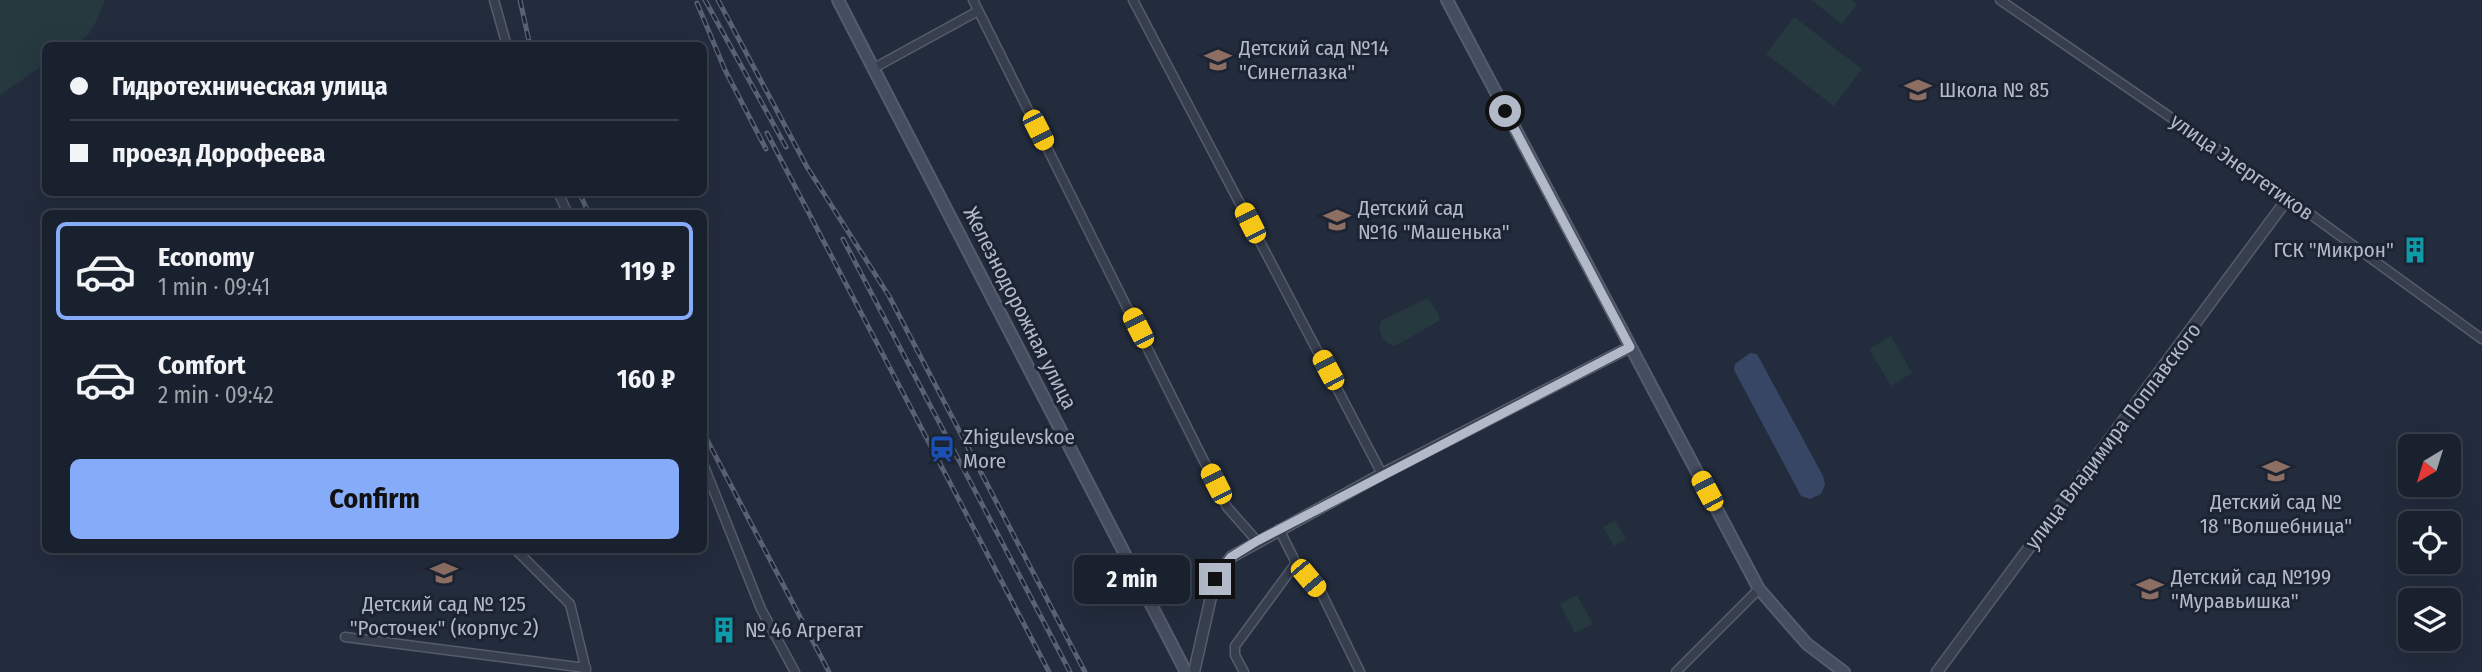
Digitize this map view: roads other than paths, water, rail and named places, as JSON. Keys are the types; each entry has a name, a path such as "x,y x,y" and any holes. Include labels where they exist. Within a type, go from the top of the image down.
{"main road":[{"name":"Железнодорожная улица","path":"838,0 1186,672"},
{"path":"1447,0 1759,589 1807,644 1844,672"}],"street":[{"path":"494,0 506,42"},
{"path":"973,0 1227,507 1257,541"},
{"path":"1133,0 1382,474"},
{"name":"улица Энергетиков","path":"2000,0 2288,198 2482,339"},
{"path":"874,68 978,11"},
{"name":"улица Владимира Поплавского","path":"1937,672 2288,198"},
{"path":"1194,672 1215,579 1231,557 1382,474 1630,347"},
{"path":"707,474 761,609 795,672"},
{"path":"1279,529 1296,563 1321,593 1360,672"},
{"path":"345,637 586,670 570,604 519,553"},
{"path":"1244,672 1235,655 1235,646 1296,563"},
{"path":"1676,672 1759,589"}],"water":[{"path":"1750,353 1757,354 1823,476 1825,485 1821,494 1810,499 1801,496 1734,370 1735,364"}],"railway":[{"path":"520,0 529,42"},
{"path":"705,0 786,147"},
{"path":"718,0 807,167 889,296 1085,672"},
{"path":"697,3 725,70 766,149"},
{"path":"767,133 1049,672"},
{"path":"581,196 587,210"},
{"path":"843,239 1070,672"},
{"path":"707,440 829,672"}],"place":[{"name":"Детский сад №14 \"Синеглазка\"","path":"1218,60"},
{"name":"Школа № 85","path":"1918,90"},
{"name":"Детский сад №16 \"Машенька\"","path":"1337,220"},
{"name":"ГСК \"Микрон\"","path":"2415,250"},
{"name":"Zhigulevskoe More","path":"942,449"},
{"name":"Детский сад № 18 \"Волшебница\"","path":"2276,471"},
{"name":"Детский сад № 125 \"Росточек\" (корпус 2)","path":"444,573"},
{"name":"Детский сад №199 \"Муравьишка\"","path":"2150,589"},
{"name":"№ 46 Агрегат","path":"724,630"}]}
